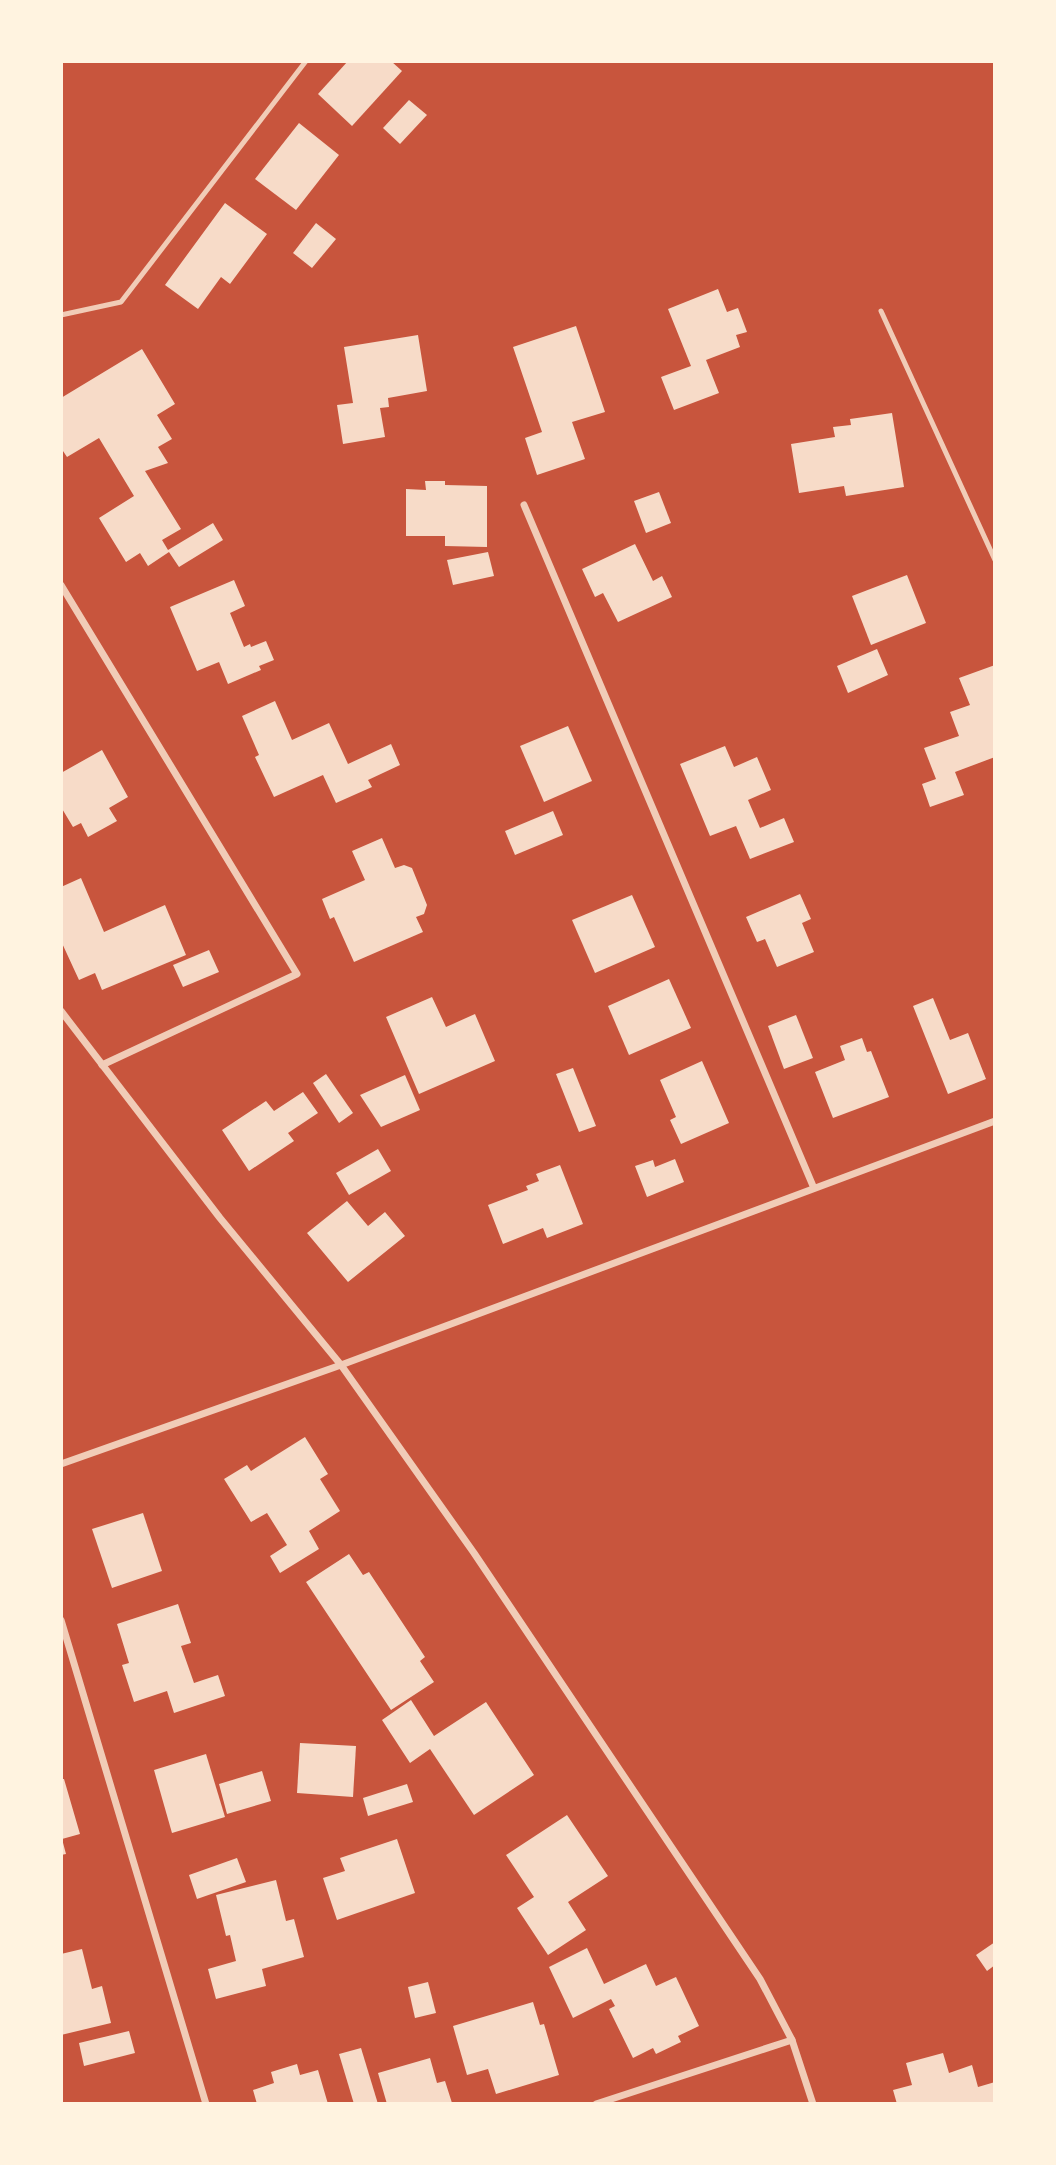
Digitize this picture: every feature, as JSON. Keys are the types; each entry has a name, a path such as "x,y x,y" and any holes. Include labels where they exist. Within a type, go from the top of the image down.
{"street":[{"path":"524,505 813,1186"},
{"path":"61,584 297,974 102,1065"},
{"path":"61,1011 220,1218 341,1364 474,1553 753,1967 792,2040 813,2104"},
{"path":"61,1464 341,1364 813,1186 995,1121"},
{"path":"61,1620 206,2104"},
{"path":"596,2104 792,2040"}],"lane":[{"path":"61,314 121,302 306,61"},
{"path":"881,311 995,560"}],"building":[{"path":"348,61 391,61 402,71 352,126 318,94"},
{"path":"409,100 427,115 400,144 383,128"},
{"path":"299,123 339,155 296,210 255,179"},
{"path":"225,203 267,234 230,284 221,277 198,309 165,285"},
{"path":"316,223 336,239 312,268 293,253"},
{"path":"718,289 727,312 738,308 747,332 736,335 740,347 706,360 719,393 674,410 661,377 691,366 668,309"},
{"path":"576,326 605,412 572,422 585,459 537,475 525,438 542,432 513,347"},
{"path":"418,335 427,391 388,398 389,407 380,408 385,437 343,444 337,405 353,403 344,347"},
{"path":"142,349 175,404 157,415 172,439 158,447 168,463 145,471 181,529 162,540 168,550 213,523 223,540 179,567 169,552 148,566 140,553 126,562 99,518 134,496 99,438 67,457 61,448 61,398"},
{"path":"892,413 904,487 846,496 844,486 799,493 791,444 835,437 833,427 851,425 850,419"},
{"path":"425,481 445,481 445,485 487,486 487,547 445,546 445,536 406,536 406,489 426,490"},
{"path":"659,492 671,523 646,533 634,501"},
{"path":"635,544 653,581 662,576 672,597 618,622 603,593 595,597 582,569"},
{"path":"488,552 494,576 453,585 447,560"},
{"path":"907,575 926,623 871,645 852,596"},
{"path":"234,580 245,606 230,613 244,647 266,641 274,660 259,666 261,670 228,684 219,662 197,671 170,607"},
{"path":"877,649 888,675 848,693 837,666"},
{"path":"995,665 995,757 955,772 964,795 930,807 922,784 936,779 924,748 959,736 950,712 970,705 959,678"},
{"path":"275,701 292,740 329,723 348,764 391,744 400,765 368,780 372,787 336,803 323,775 274,797 255,757 259,755 242,716"},
{"path":"568,726 592,781 544,802 520,746"},
{"path":"725,746 734,767 757,757 771,790 748,800 760,828 784,818 794,842 750,859 736,826 710,836 680,764"},
{"path":"102,750 128,797 109,808 117,821 88,837 81,823 73,827 61,807 61,773"},
{"path":"553,811 563,835 515,855 505,831"},
{"path":"382,838 395,868 404,865 412,868 427,905 424,914 416,917 423,932 354,962 334,917 330,919 322,899 365,880 352,851"},
{"path":"81,878 104,932 165,905 186,955 102,990 95,973 79,980 61,941 61,887"},
{"path":"800,894 811,919 802,923 814,952 777,967 765,939 757,942 746,917"},
{"path":"632,895 655,947 595,973 572,920"},
{"path":"209,950 219,972 183,987 173,965"},
{"path":"669,979 691,1028 629,1055 608,1006"},
{"path":"432,997 446,1027 475,1014 495,1061 419,1094 386,1017"},
{"path":"933,998 950,1040 968,1033 986,1079 948,1094 913,1006"},
{"path":"796,1015 813,1058 784,1069 768,1026"},
{"path":"862,1038 867,1052 871,1051 889,1097 833,1118 815,1072 845,1060 840,1046"},
{"path":"702,1061 729,1123 681,1144 670,1120 676,1117 660,1080"},
{"path":"573,1068 596,1126 579,1132 556,1074"},
{"path":"326,1074 353,1113 339,1123 313,1083"},
{"path":"405,1075 420,1110 381,1127 360,1095"},
{"path":"303,1092 318,1113 288,1133 294,1141 249,1171 222,1130 266,1101 274,1111"},
{"path":"378,1149 391,1171 349,1195 336,1173"},
{"path":"675,1159 684,1182 647,1197 635,1166 653,1160 655,1167"},
{"path":"560,1165 583,1224 547,1238 543,1228 503,1244 488,1205 528,1190 526,1186 539,1181 536,1174"},
{"path":"347,1201 368,1226 385,1212 405,1236 348,1282 307,1233"},
{"path":"305,1437 328,1474 320,1479 340,1511 309,1531 319,1549 280,1573 270,1556 287,1545 267,1513 251,1522 224,1479 247,1465 251,1471"},
{"path":"143,1513 162,1571 112,1588 92,1529"},
{"path":"349,1554 363,1575 369,1572 425,1657 420,1661 434,1682 391,1710 306,1582"},
{"path":"178,1604 191,1643 181,1646 194,1683 218,1675 225,1696 174,1713 167,1691 134,1702 122,1665 129,1663 117,1624"},
{"path":"411,1700 434,1736 486,1702 534,1775 474,1815 430,1749 410,1763 382,1720"},
{"path":"300,1743 356,1746 353,1797 297,1793"},
{"path":"206,1754 225,1817 172,1833 154,1770"},
{"path":"262,1771 271,1801 227,1814 219,1784"},
{"path":"61,1779 64,1779 80,1834 62,1839 66,1854 61,1855"},
{"path":"407,1784 413,1802 368,1816 363,1798"},
{"path":"567,1815 608,1876 568,1902 586,1930 548,1955 517,1908 534,1897 506,1855"},
{"path":"397,1839 415,1893 337,1920 323,1878 345,1871 340,1858"},
{"path":"237,1858 246,1882 197,1899 189,1875"},
{"path":"276,1880 286,1921 294,1919 304,1957 262,1969 266,1986 216,1999 208,1969 236,1961 230,1935 226,1936 216,1895"},
{"path":"995,1942 995,1965 987,1971 976,1955"},
{"path":"587,1948 604,1984 646,1964 656,1986 676,1977 699,2026 678,2036 681,2042 656,2054 653,2048 633,2058 609,2009 615,2006 611,1999 573,2018 549,1967"},
{"path":"82,1949 92,1989 102,1986 111,2023 61,2035 61,1954"},
{"path":"428,1982 436,2013 415,2018 408,1987"},
{"path":"533,2002 540,2025 544,2024 559,2075 496,2094 488,2069 467,2075 453,2026"},
{"path":"129,2031 135,2053 84,2066 79,2043"},
{"path":"361,2048 378,2104 354,2104 339,2054"},
{"path":"943,2053 949,2073 972,2065 978,2087 995,2082 995,2104 897,2104 893,2090 912,2085 906,2063"},
{"path":"430,2058 437,2083 445,2081 452,2103 387,2104 378,2073"},
{"path":"297,2064 300,2075 318,2070 328,2104 257,2104 253,2090 274,2083 271,2072"}]}
